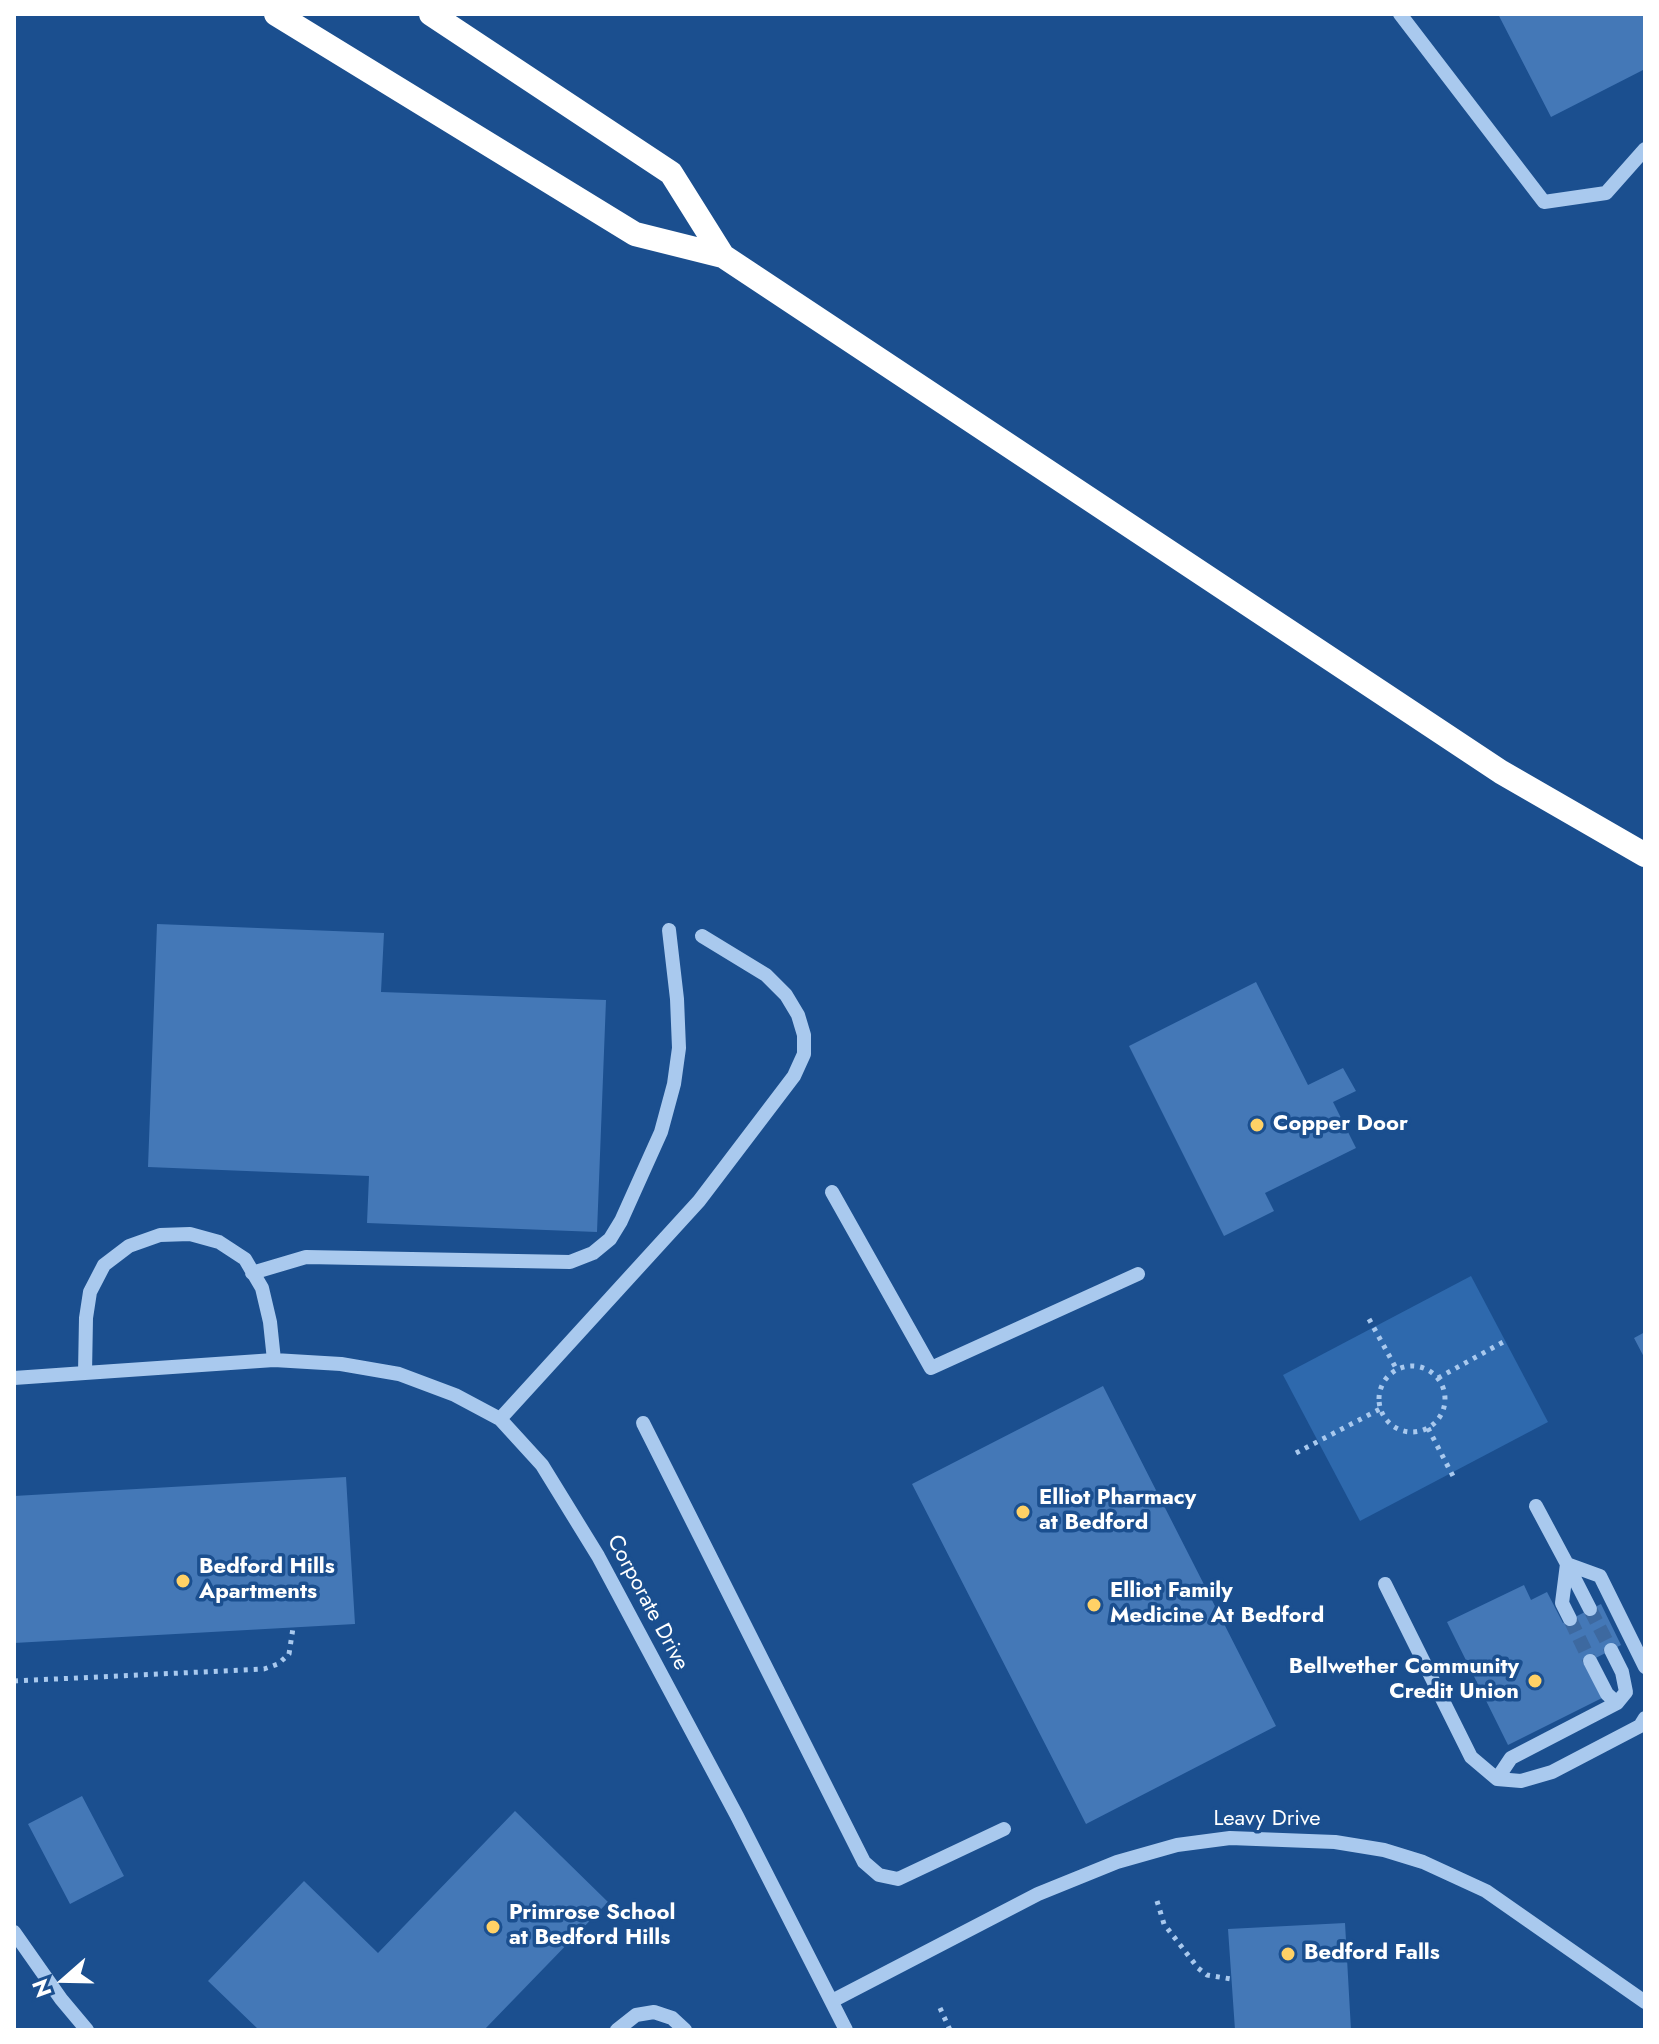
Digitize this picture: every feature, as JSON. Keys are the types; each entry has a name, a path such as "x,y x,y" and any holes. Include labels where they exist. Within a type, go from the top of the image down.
{"highway":[{"path":"276,14 635,234 723,256 1501,772 1645,855"},
{"path":"431,14 671,173 723,256"}],"street":[{"path":"1400,14 1544,202 1606,193 1645,149"},
{"path":"252,1273 306,1257 570,1262 593,1253 610,1239 621,1221 661,1132 674,1084 679,1036 669,930"},
{"path":"500,1419 699,1201 794,1076 804,1054 804,1035 798,1015 786,995 766,975 702,936"},
{"path":"832,1192 931,1368 1138,1274"},
{"path":"85,1373 90,1292 104,1265 129,1246 160,1235 190,1234 219,1242 245,1259 262,1288 274,1360"},
{"name":"Corporate Drive","path":"14,1378 274,1360 341,1364 399,1374 455,1395 500,1419 542,1465 598,1556 846,2030"},
{"path":"643,1423 864,1862 879,1875 898,1879 1004,1829"},
{"path":"1536,1506 1590,1609"},
{"path":"1567,1564 1562,1603 1570,1619"},
{"path":"1567,1564 1600,1576 1645,1667"},
{"path":"1385,1584 1471,1757 1497,1779 1521,1781 1552,1772 1640,1726 1645,1718"},
{"path":"1497,1779 1511,1758 1617,1703 1626,1692 1622,1672 1611,1650"},
{"path":"1590,1661 1607,1694 1617,1703"},
{"name":"Leavy Drive","path":"832,2001 1038,1894 1117,1862 1177,1845 1230,1838 1335,1842 1384,1850 1423,1862 1486,1891 1645,2002"},
{"path":"14,1932 87,2030"},
{"path":"617,2030 636,2015 654,2012 672,2018 685,2030"}],"path":[{"path":"1369,1319 1397,1370"},
{"path":"1438,1378 1505,1341"},
{"path":"1407,1366 1419,1367 1438,1378 1444,1387 1444,1409 1440,1418 1428,1428 1413,1433 1403,1432 1385,1419 1380,1409 1381,1387 1397,1370 1407,1366"},
{"path":"1296,1453 1380,1409"},
{"path":"1428,1428 1455,1480"},
{"path":"14,1681 264,1669 278,1664 289,1654 293,1628"},
{"path":"1157,1901 1164,1924 1198,1968 1207,1975 1231,1979"},
{"path":"940,2008 950,2030"}],"shaded area":[{"path":"1471,1276 1548,1422 1360,1521 1283,1375"}],"building":[{"path":"1498,14 1645,14 1645,69 1551,117"},
{"path":"157,924 384,933 381,992 606,1000 597,1232 367,1223 369,1176 148,1167"},
{"name":"Copper Door","path":"1256,982 1308,1085 1343,1068 1356,1091 1333,1102 1356,1148 1265,1193 1274,1211 1224,1236 1129,1046"},
{"path":"1645,1332 1645,1359 1634,1338"},
{"name":"Elliot Family Medicine At Bedford","path":"1103,1386 1276,1726 1086,1824 912,1484"},
{"name":"Bedford Hills Apartments","path":"346,1477 355,1624 14,1643 14,1496"},
{"name":"Bellwether Community Credit Union","path":"1524,1585 1531,1600 1547,1592 1563,1623 1601,1604 1621,1645 1584,1664 1602,1698 1508,1745 1447,1622"},
{"path":"82,1796 124,1876 70,1904 28,1824"},
{"name":"Primrose School at Bedford Hills","path":"515,1811 608,1902 484,2030 259,2030 208,1981 304,1881 378,1953"},
{"name":"Bedford Falls","path":"1345,1923 1351,2030 1235,2030 1228,1929"}],"tunnel":[{"path":"1590,1609 1611,1650"},
{"path":"1570,1619 1590,1661"}],"place":[{"name":"Copper Door","path":"1257,1125"},
{"name":"Elliot Pharmacy at Bedford","path":"1023,1512"},
{"name":"Bedford Hills Apartments","path":"183,1581"},
{"name":"Elliot Family Medicine At Bedford","path":"1094,1605"},
{"name":"Bellwether Community Credit Union","path":"1535,1681"},
{"name":"Primrose School at Bedford Hills","path":"493,1927"},
{"name":"Bedford Falls","path":"1288,1954"}]}
